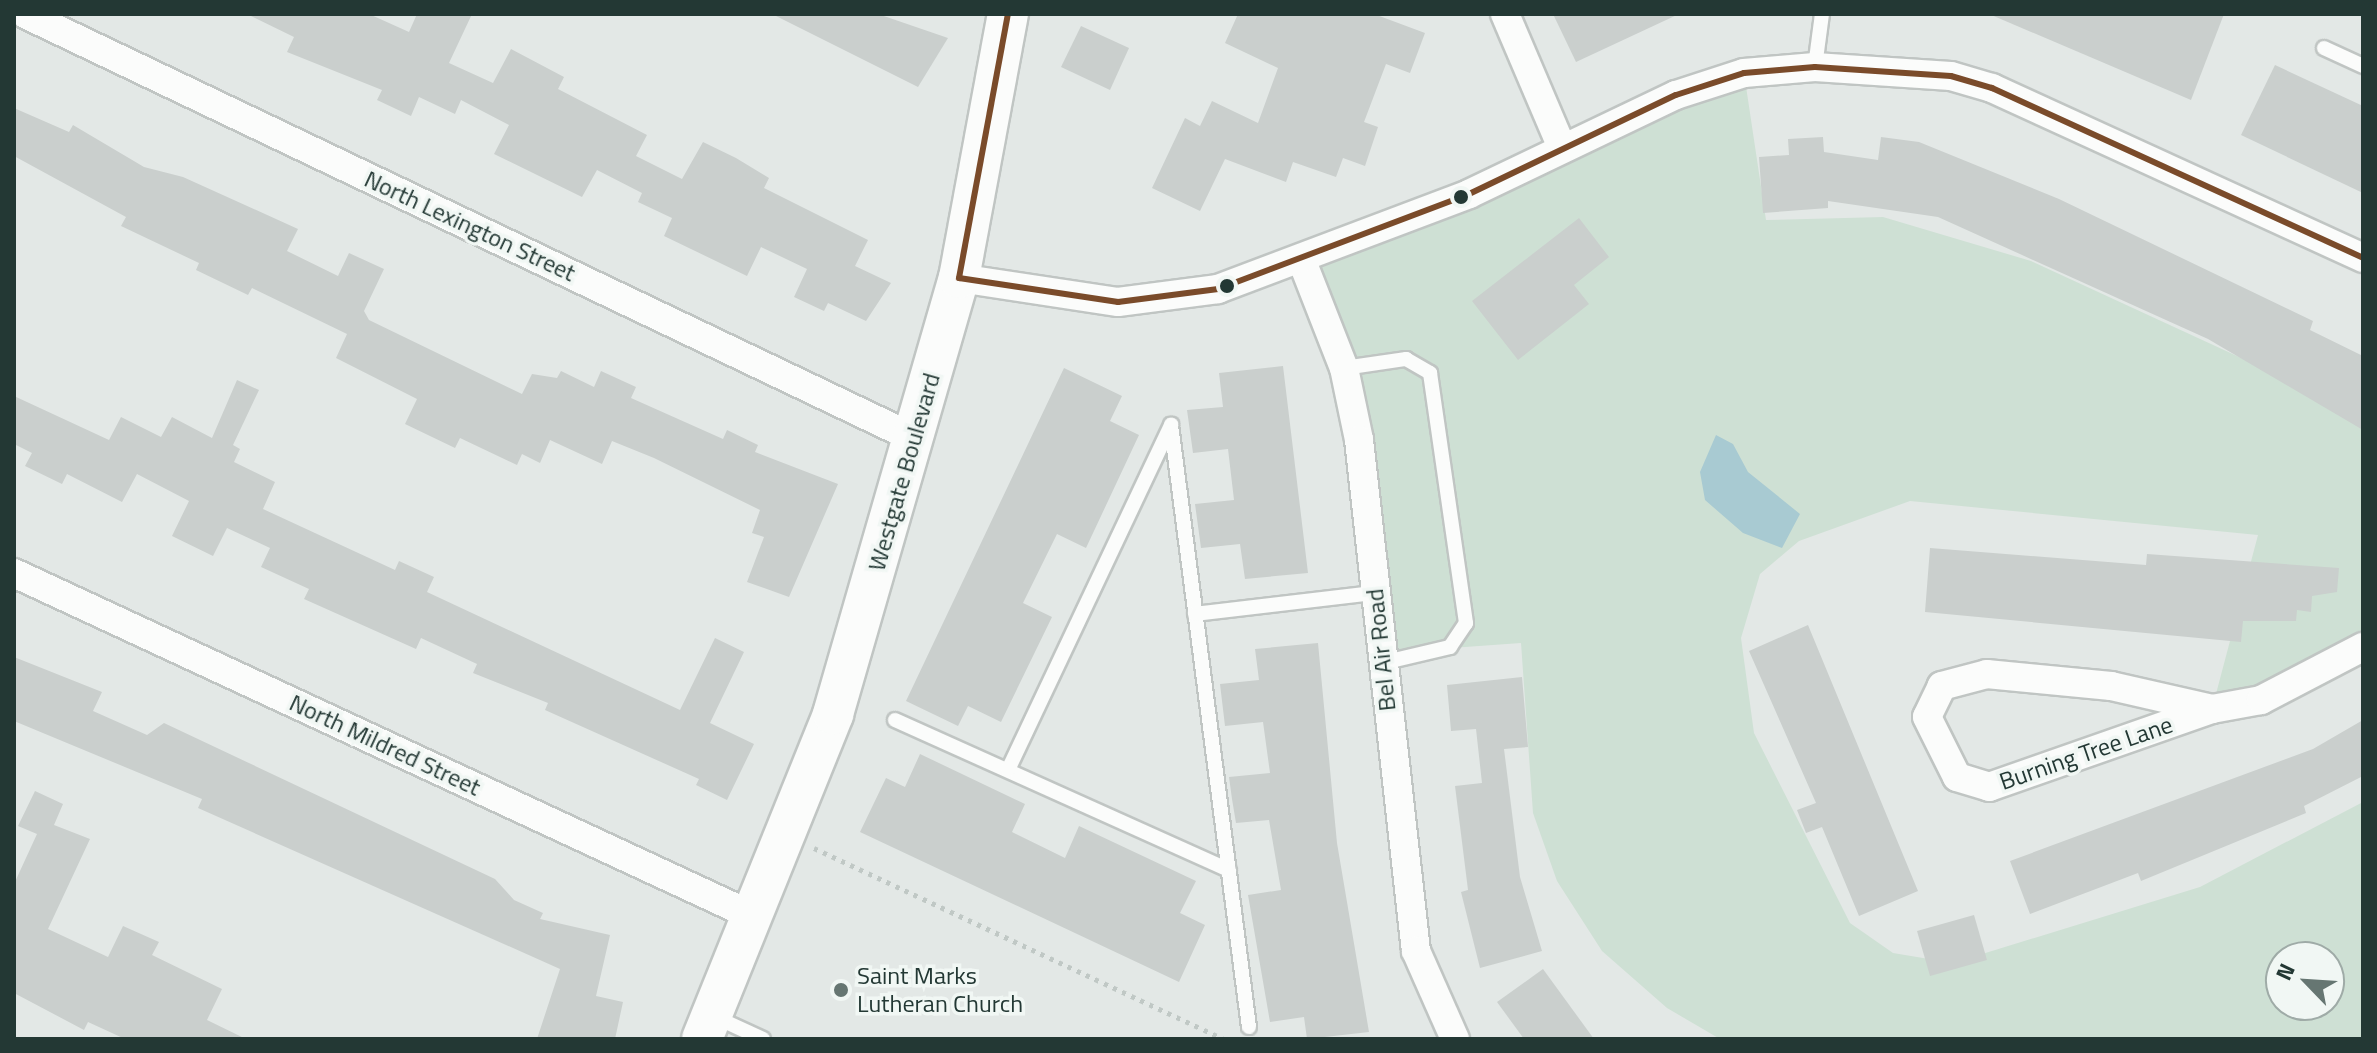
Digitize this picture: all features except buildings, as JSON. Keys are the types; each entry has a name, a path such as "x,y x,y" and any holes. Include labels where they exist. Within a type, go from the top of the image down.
{"street":[{"name":"North Lexington Street","path":"25,14 914,438"},
{"name":"Westgate Boulevard","path":"708,1027 755,917 833,714 959,278 1008,14"},
{"path":"1505,14 1561,145"},
{"path":"959,278 1118,302 1218,289 1302,261 1469,194 1561,145 1744,73 1815,67 1951,76 1992,88 2363,258"},
{"name":"Bel Air Road","path":"1302,261 1344,368 1375,593 1416,951 1455,1039"},
{"name":"North Mildred Street","path":"14,573 755,917"},
{"name":"Burning Tree Lane","path":"2212,709 2111,686 1987,674 1942,686 1927,717 1949,768 1980,787 2212,709 2261,700 2363,647"}],"lane":[{"path":"1815,67 1822,14"},
{"path":"2324,48 2363,66"},
{"path":"1344,368 1406,359 1430,373 1466,623 1450,647 1382,663"},
{"path":"1008,770 1171,425 1249,1027"},
{"path":"1195,614 1375,593"},
{"path":"895,720 1229,870"},
{"path":"708,1027 763,1039"}],"path":[{"path":"786,835 1223,1039"}],"green space":[{"path":"1744,73 1766,220 1883,217 2031,261 2363,414 2363,651 2212,709 2258,535 1910,501 1799,541 1760,574 1741,638 1754,733 1850,923 1893,953 1953,963 2200,887 2363,802 2363,1039 1720,1039 1667,1008 1602,951 1557,881 1533,813 1521,643 1381,653 1359,440 1302,261"}],"water":[{"path":"1716,435 1733,444 1748,472 1800,514 1782,548 1743,533 1705,500 1700,472"}],"transit line":[{"path":"959,278 1008,14"},
{"path":"959,278 1118,302 1218,289 1469,194 1676,95 1744,73 1815,67 1951,76 1992,88 2363,258"}],"place":[{"name":"Saint Marks Lutheran Church","path":"841,990"}]}
